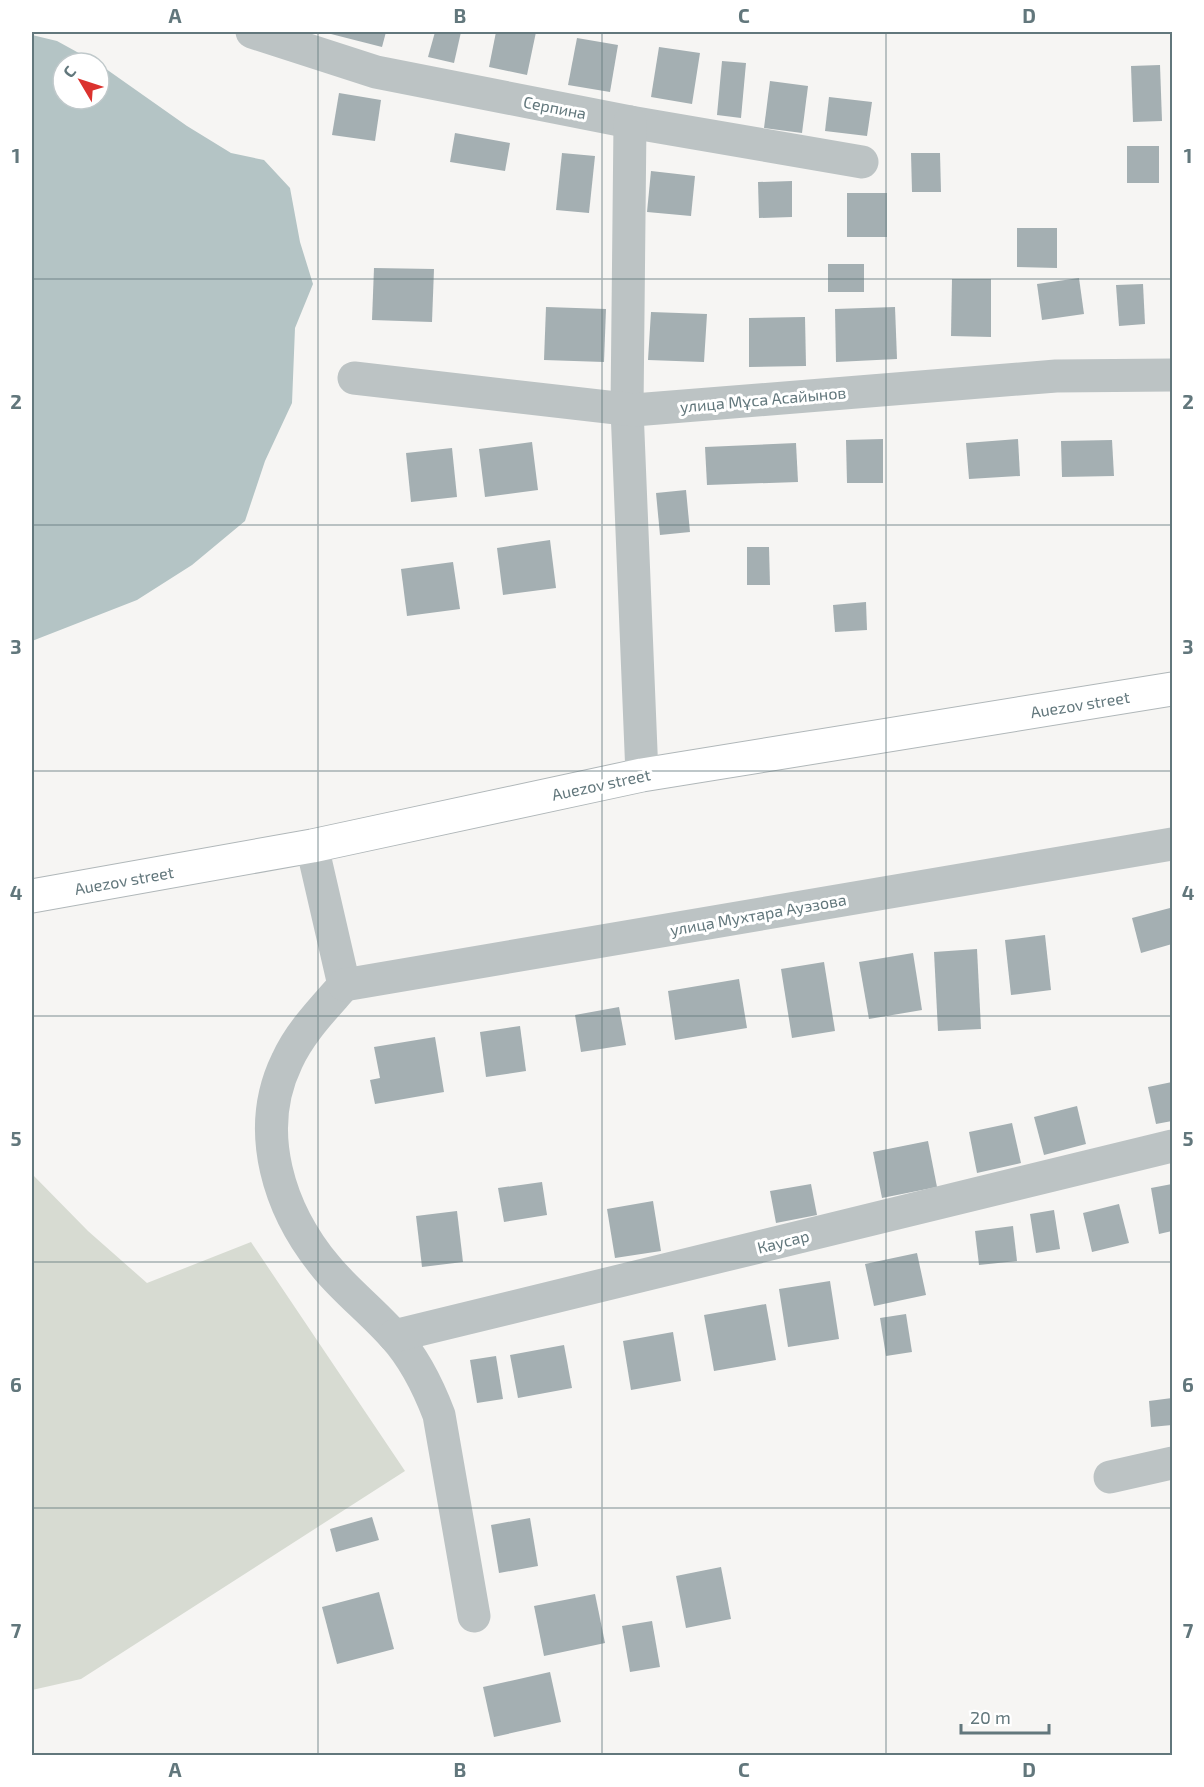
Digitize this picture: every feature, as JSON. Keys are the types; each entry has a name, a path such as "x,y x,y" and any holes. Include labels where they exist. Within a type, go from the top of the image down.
{"main road":[{"name":"Auezov street","path":"32,896 312,846 642,775 1173,689"}],"street":[{"name":"Серпина","path":"252,32 376,72 630,122 862,162"},
{"path":"630,122 627,409 642,775"},
{"name":"улица Мұса Асайынов","path":"354,378 627,409 1056,375 1173,375"},
{"name":"улица Мухтара Ауэзова","path":"344,985 1173,844"},
{"path":"312,846 344,985 311,1023 287,1060 274,1094 271,1130 275,1172 288,1208 327,1269 394,1336 427,1384 439,1415 474,1616"},
{"name":"Каусар","path":"394,1336 1173,1146"},
{"path":"1110,1477 1173,1463"}],"shaded area":[{"path":"32,35 57,41 75,51 51,51 51,111 111,111 111,72 187,126 231,153 264,160 290,188 300,242 313,284 295,328 292,403 265,461 245,521 192,565 137,600 32,641"},
{"path":"32,1174 88,1231 147,1283 251,1242 405,1471 81,1679 32,1690"}],"building":[{"path":"331,32 386,32 382,47 331,34"},
{"path":"435,32 461,32 454,63 428,57"},
{"path":"496,32 536,32 527,75 489,67"},
{"path":"577,38 618,45 610,92 568,85"},
{"path":"659,47 700,53 692,104 651,97"},
{"path":"722,61 746,63 741,118 717,115"},
{"path":"1160,65 1162,121 1133,122 1131,66"},
{"path":"770,81 808,86 802,133 764,128"},
{"path":"339,93 381,100 375,141 332,135"},
{"path":"829,97 872,102 867,136 825,131"},
{"path":"455,133 510,143 505,171 450,162"},
{"path":"1127,146 1159,146 1159,183 1127,183"},
{"path":"562,153 595,156 589,213 556,210"},
{"path":"911,153 940,153 941,192 912,192"},
{"path":"651,171 695,176 691,216 647,212"},
{"path":"792,181 792,217 759,218 758,182"},
{"path":"847,193 887,193 887,237 847,237"},
{"path":"1017,228 1057,228 1057,268 1017,267"},
{"path":"828,264 864,264 864,292 828,292"},
{"path":"374,268 434,269 432,322 372,320"},
{"path":"1079,278 1084,314 1042,320 1037,284"},
{"path":"952,279 991,279 991,337 951,336"},
{"path":"1143,284 1145,324 1119,326 1116,285"},
{"path":"546,307 606,309 604,362 544,360"},
{"path":"895,307 897,359 836,362 835,309"},
{"path":"651,312 707,314 704,362 648,360"},
{"path":"805,317 806,366 749,367 749,318"},
{"path":"883,439 883,483 847,483 846,440"},
{"path":"1018,439 1020,476 969,479 966,443"},
{"path":"1112,440 1114,476 1062,477 1061,441"},
{"path":"532,442 538,490 485,497 479,449"},
{"path":"796,443 798,482 707,485 705,447"},
{"path":"452,448 457,497 411,502 406,453"},
{"path":"686,490 690,532 660,535 656,493"},
{"path":"550,540 556,588 503,595 497,548"},
{"path":"747,547 769,547 770,585 747,585"},
{"path":"453,562 460,609 407,616 401,569"},
{"path":"866,602 867,630 835,632 833,605"},
{"path":"1170,908 1172,944 1141,953 1132,918"},
{"path":"1045,935 1051,990 1011,995 1005,940"},
{"path":"977,949 981,1029 938,1031 934,952"},
{"path":"913,953 922,1010 869,1019 859,962"},
{"path":"824,962 835,1031 792,1038 781,969"},
{"path":"739,979 747,1028 675,1040 668,991"},
{"path":"619,1007 626,1045 581,1052 575,1015"},
{"path":"520,1026 526,1071 486,1077 480,1032"},
{"path":"435,1037 444,1092 375,1104 370,1080 380,1078 374,1047"},
{"path":"1172,1082 1172,1121 1156,1124 1148,1087"},
{"path":"1077,1106 1086,1144 1044,1155 1034,1117"},
{"path":"1012,1123 1021,1163 977,1173 969,1132"},
{"path":"928,1141 937,1187 882,1198 873,1152"},
{"path":"542,1182 547,1215 504,1222 498,1188"},
{"path":"811,1184 817,1215 776,1223 770,1191"},
{"path":"1172,1184 1172,1231 1159,1234 1151,1188"},
{"path":"653,1201 661,1251 615,1258 607,1209"},
{"path":"1119,1204 1129,1243 1092,1252 1083,1213"},
{"path":"1054,1210 1060,1249 1036,1253 1030,1214"},
{"path":"457,1211 463,1262 422,1267 416,1216"},
{"path":"1013,1226 1017,1261 979,1265 975,1231"},
{"path":"917,1253 926,1295 874,1306 865,1264"},
{"path":"830,1281 839,1339 788,1347 779,1289"},
{"path":"766,1304 776,1360 714,1371 704,1315"},
{"path":"906,1314 912,1352 886,1356 880,1318"},
{"path":"673,1332 681,1381 631,1390 623,1341"},
{"path":"564,1345 572,1388 518,1398 510,1355"},
{"path":"496,1356 503,1399 477,1403 470,1360"},
{"path":"1172,1398 1172,1425 1151,1427 1149,1401"},
{"path":"372,1517 379,1540 336,1552 330,1529"},
{"path":"530,1518 538,1566 499,1573 491,1525"},
{"path":"721,1567 731,1619 686,1628 676,1576"},
{"path":"379,1592 394,1649 337,1664 322,1607"},
{"path":"595,1594 605,1643 544,1656 534,1606"},
{"path":"652,1621 660,1667 630,1672 622,1626"},
{"path":"550,1672 561,1722 494,1737 483,1687"}]}
